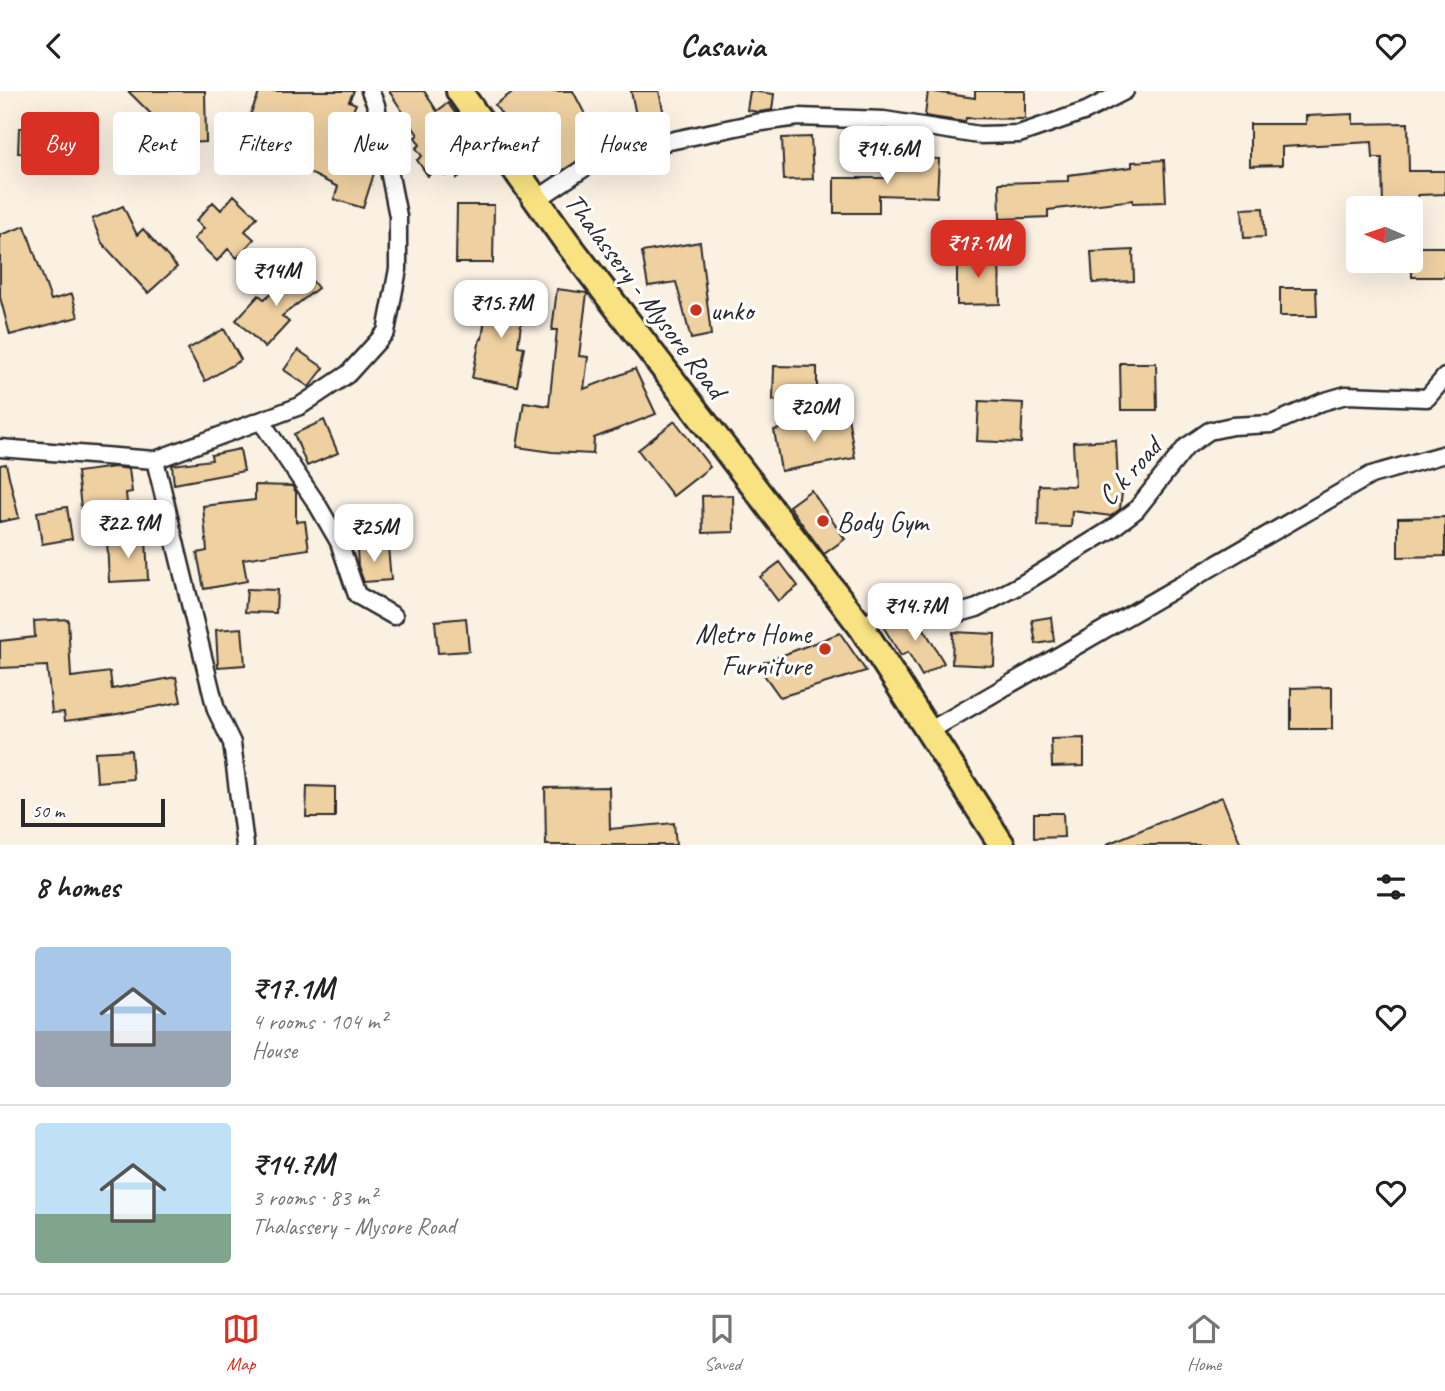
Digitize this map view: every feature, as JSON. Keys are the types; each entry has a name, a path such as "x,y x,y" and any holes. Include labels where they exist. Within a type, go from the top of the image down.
{"main road":[{"name":"Thalassery - Mysore Road","path":"458,91 536,200 862,628 1002,845"}],"street":[{"path":"0,448 155,460 300,407 348,374 386,332 398,269 398,216 376,105 370,91"},
{"path":"536,200 587,166 613,153 755,123 798,117 871,120 979,135 1019,134 1086,111 1125,91"},
{"name":"C k road","path":"862,628 888,608 907,600 922,602 956,614 976,608 1024,583 1110,530 1136,510 1186,447 1209,431 1232,426 1272,424 1322,402 1346,395 1427,398 1445,377"},
{"path":"261,421 339,542 357,595 394,616"},
{"path":"929,731 1371,475 1445,454"},
{"path":"155,460 216,710 232,743 245,845"}],"building":[{"path":"128,91 205,91 206,142 200,142 200,112 149,112"},
{"path":"260,91 354,91 349,101 356,104 352,112 328,112 328,175 373,175 363,208 334,199 338,187 314,175 314,112 251,112"},
{"path":"389,91 424,91 437,111 448,103 454,112 425,112 425,172 417,160 422,156 416,148 420,145 415,137 418,135 411,124 411,112 403,112"},
{"path":"514,91 573,91 584,112 575,112 575,163 561,171 561,112 500,112 495,105"},
{"path":"631,91 659,91 663,112 635,112"},
{"path":"750,91 774,94 772,110 747,110"},
{"path":"928,91 975,98 975,91 1025,91 1025,119 966,118 965,122 925,116"},
{"path":"1353,114 1353,124 1408,123 1409,171 1445,171 1445,194 1383,196 1382,158 1373,158 1372,142 1282,147 1282,165 1250,166 1250,124 1306,124 1306,116"},
{"path":"19,128 21,128 21,153 18,153"},
{"path":"811,137 813,179 784,180 782,138"},
{"path":"890,157 939,159 937,197 879,195 879,213 834,213 834,178 889,178"},
{"path":"1164,160 1166,202 1133,203 1133,200 1048,210 1048,217 1000,219 999,183 1068,181 1068,175 1132,167 1132,162"},
{"path":"234,195 257,217 245,231 254,239 237,258 228,249 217,261 194,239 204,228 196,221 213,202 221,210"},
{"path":"457,205 494,205 493,263 456,263"},
{"path":"123,206 137,235 143,229 177,267 148,293 102,243 92,219"},
{"path":"1263,208 1265,237 1244,238 1242,209"},
{"path":"25,226 51,300 72,294 78,317 10,335 0,297 0,235"},
{"name":"unko","path":"700,242 711,335 691,339 676,282 648,286 642,252"},
{"path":"1423,247 1445,247 1445,277 1412,277 1412,273 1423,273"},
{"path":"1133,250 1134,281 1093,283 1091,252"},
{"path":"999,255 1000,304 957,305 957,256"},
{"path":"303,269 318,288 282,316 289,322 265,348 236,320 259,295 264,299"},
{"path":"1280,288 1316,288 1317,316 1280,316"},
{"path":"557,289 587,293 579,356 588,357 584,389 635,369 656,414 594,438 593,454 517,447 524,402 549,406 557,330 552,330"},
{"path":"489,290 525,295 518,346 524,347 517,386 472,378 482,339"},
{"path":"224,329 241,360 205,381 188,349"},
{"path":"298,350 324,368 309,387 284,370"},
{"path":"1120,363 1156,363 1157,410 1121,410"},
{"path":"774,366 817,367 817,401 773,400"},
{"path":"979,401 1023,403 1021,443 977,441"},
{"path":"848,417 855,458 781,471 774,430"},
{"path":"324,420 338,453 307,466 294,434"},
{"path":"675,421 710,467 673,496 638,450"},
{"path":"1116,440 1118,485 1123,485 1120,509 1111,516 1072,511 1071,527 1038,526 1039,485 1075,486 1073,442"},
{"path":"240,449 244,471 174,484 172,465 212,460 211,455"},
{"path":"6,464 19,518 0,522 0,465"},
{"path":"115,467 129,469 132,492 126,493 127,503 81,508 77,472"},
{"path":"255,485 292,486 296,492 296,522 305,521 309,549 243,559 247,581 204,589 197,553 207,551 203,506 255,500"},
{"path":"811,490 845,539 824,554 789,506"},
{"path":"733,495 734,532 703,533 702,496"},
{"path":"67,507 72,539 42,544 37,512"},
{"path":"1445,517 1445,556 1398,557 1398,518"},
{"path":"146,538 148,580 109,582 107,540"},
{"path":"388,547 391,580 364,582 358,566 357,549"},
{"path":"780,562 798,586 778,601 760,577"},
{"path":"247,589 277,590 276,613 245,612"},
{"path":"914,612 944,663 922,676 908,652 901,656 884,628"},
{"path":"1051,617 1054,641 1036,644 1032,620"},
{"path":"466,618 469,651 438,653 435,621"},
{"path":"68,619 71,677 110,672 112,689 176,677 181,702 65,721 64,712 52,713 47,666 0,668 0,641 35,637 34,621"},
{"path":"242,628 245,665 218,667 216,630"},
{"path":"953,632 995,634 994,666 952,664"},
{"name":"Metro Home Furniture","path":"840,633 866,671 780,697 757,665"},
{"path":"1332,687 1332,729 1291,729 1291,688"},
{"path":"1084,738 1084,766 1052,767 1051,739"},
{"path":"131,750 133,779 97,782 95,752"},
{"path":"307,786 335,787 335,817 306,817"},
{"path":"609,787 610,829 674,823 676,845 546,845 545,788"},
{"path":"1222,797 1241,845 1107,845 1107,844"},
{"path":"1034,813 1063,813 1064,837 1034,838"}],"place":[{"name":"unko","path":"696,310"},
{"name":"Body Gym","path":"823,521"},
{"name":"Metro Home Furniture","path":"825,649"}]}
